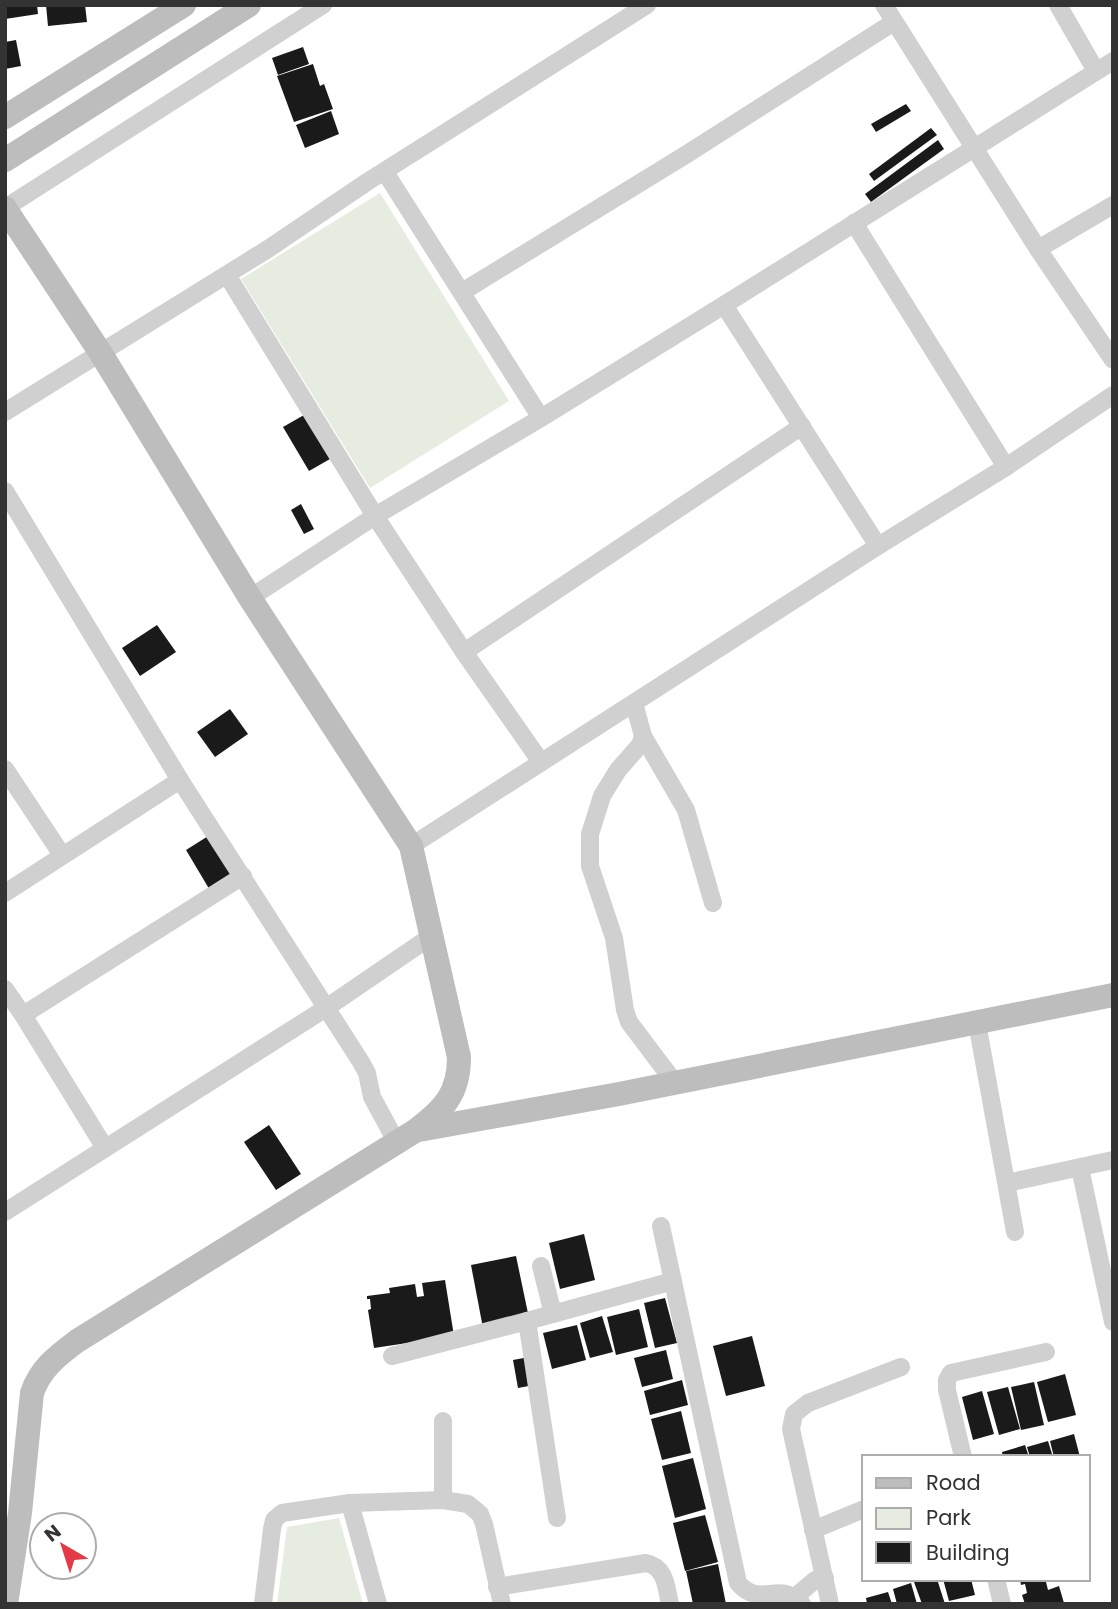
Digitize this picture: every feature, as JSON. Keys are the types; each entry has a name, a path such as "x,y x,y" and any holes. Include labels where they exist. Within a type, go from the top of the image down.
{"street":[{"path":"5,117 184,5"},
{"path":"5,160 249,5"},
{"path":"6,1598 20,1513 32,1394 37,1379 52,1360 77,1341 406,1137 446,1104 459,1076 458,1057 433,935 411,846 250,598 100,352 5,208 323,5"},
{"path":"5,412 227,275 648,5"},
{"path":"884,5 1038,249 1111,354"},
{"path":"1058,5 1096,71"},
{"path":"462,292 687,154 894,22"},
{"path":"250,598 375,516 541,418 1113,61"},
{"path":"385,172 541,418"},
{"path":"1038,249 1113,205"},
{"path":"854,223 1006,467"},
{"path":"227,275 375,516 464,652 541,762"},
{"path":"724,305 878,546"},
{"path":"411,846 1113,396"},
{"path":"464,652 802,426"},
{"path":"5,491 180,780 361,1062 367,1073 372,1097 406,1137"},
{"path":"634,703 643,736 686,810 713,903"},
{"path":"643,736 640,745 618,770 602,796 590,834 590,866 614,938 629,1022 674,1083"},
{"path":"5,769 62,855"},
{"path":"5,893 180,780"},
{"path":"23,1014 243,876"},
{"path":"5,1212 326,1008 433,935"},
{"path":"5,989 105,1149"},
{"path":"406,1137 1113,995"},
{"path":"977,1023 1016,1232"},
{"path":"1007,1183 1113,1160"},
{"path":"1080,1168 1110,1288 1113,1322"},
{"path":"661,1226 738,1583 745,1594 756,1599 784,1594 798,1600 816,1580 825,1578"},
{"path":"541,1266 553,1314"},
{"path":"392,1356 673,1280"},
{"path":"527,1321 557,1518"},
{"path":"963,1455 947,1390 947,1380 951,1373 1046,1352"},
{"path":"830,1604 791,1429 794,1414 808,1403 901,1367"},
{"path":"443,1421 443,1500"},
{"path":"263,1604 274,1520 282,1513 350,1503 443,1500 468,1504 480,1514 499,1595 646,1563 655,1565 663,1574 670,1604"},
{"path":"350,1503 378,1604"},
{"path":"813,1530 862,1510"},
{"path":"996,1581 1002,1604"}],"green space":[{"path":"380,193 509,401 370,488 241,279"},
{"path":"339,1518 363,1604 277,1604 287,1527"}],"building":[{"path":"5,5 37,5 38,14 5,19"},
{"path":"46,5 85,5 87,22 48,26"},
{"path":"16,40 21,66 5,69 5,42"},
{"path":"303,47 309,64 278,75 272,58"},
{"path":"313,64 320,86 324,84 333,109 294,122 277,76"},
{"path":"906,104 911,111 876,132 871,124"},
{"path":"331,111 339,134 305,148 296,125"},
{"path":"931,128 937,135 874,181 869,174"},
{"path":"938,140 944,149 871,202 865,194"},
{"path":"304,415 330,459 309,471 283,427"},
{"path":"301,504 314,529 304,534 291,510"},
{"path":"157,625 176,652 140,676 122,648"},
{"path":"230,709 248,734 215,757 197,732"},
{"path":"213,833 239,875 211,892 186,850"},
{"path":"269,1125 301,1174 276,1190 244,1142"},
{"path":"584,1234 595,1280 560,1289 549,1243"},
{"path":"516,1256 529,1318 483,1328 471,1265"},
{"path":"445,1280 454,1336 374,1348 368,1310 371,1309 370,1299 367,1299 367,1296 390,1293 389,1288 415,1284 417,1297 424,1296 422,1283"},
{"path":"665,1298 677,1343 655,1348 644,1303"},
{"path":"639,1309 648,1347 616,1355 607,1317"},
{"path":"602,1316 613,1352 590,1358 580,1323"},
{"path":"577,1325 586,1360 552,1369 543,1333"},
{"path":"752,1336 765,1386 726,1396 713,1346"},
{"path":"666,1350 673,1379 642,1387 634,1358"},
{"path":"529,1357 534,1385 518,1388 513,1360"},
{"path":"1065,1374 1076,1415 1048,1422 1037,1382"},
{"path":"682,1380 688,1405 650,1415 644,1391"},
{"path":"1034,1382 1044,1425 1021,1430 1011,1387"},
{"path":"1008,1387 1020,1429 999,1435 987,1392"},
{"path":"982,1391 994,1434 973,1440 962,1397"},
{"path":"681,1411 691,1453 662,1460 651,1419"},
{"path":"1074,1434 1079,1455 1054,1455 1050,1441"},
{"path":"1048,1441 1052,1455 1029,1455 1027,1447"},
{"path":"1025,1445 1028,1455 1003,1455 1002,1452"},
{"path":"693,1458 706,1509 675,1518 662,1466"},
{"path":"705,1515 718,1562 685,1571 673,1523"},
{"path":"718,1564 726,1604 693,1604 686,1571"},
{"path":"938,1581 945,1604 922,1604 914,1582"},
{"path":"944,1581 972,1581 975,1595 949,1601"},
{"path":"1020,1581 1048,1581 1048,1590 1059,1586 1064,1603 1025,1604 1022,1595 1027,1593 1025,1584 1021,1585"},
{"path":"911,1583 917,1604 897,1604 893,1589"},
{"path":"888,1592 892,1604 867,1604 866,1598"}]}
